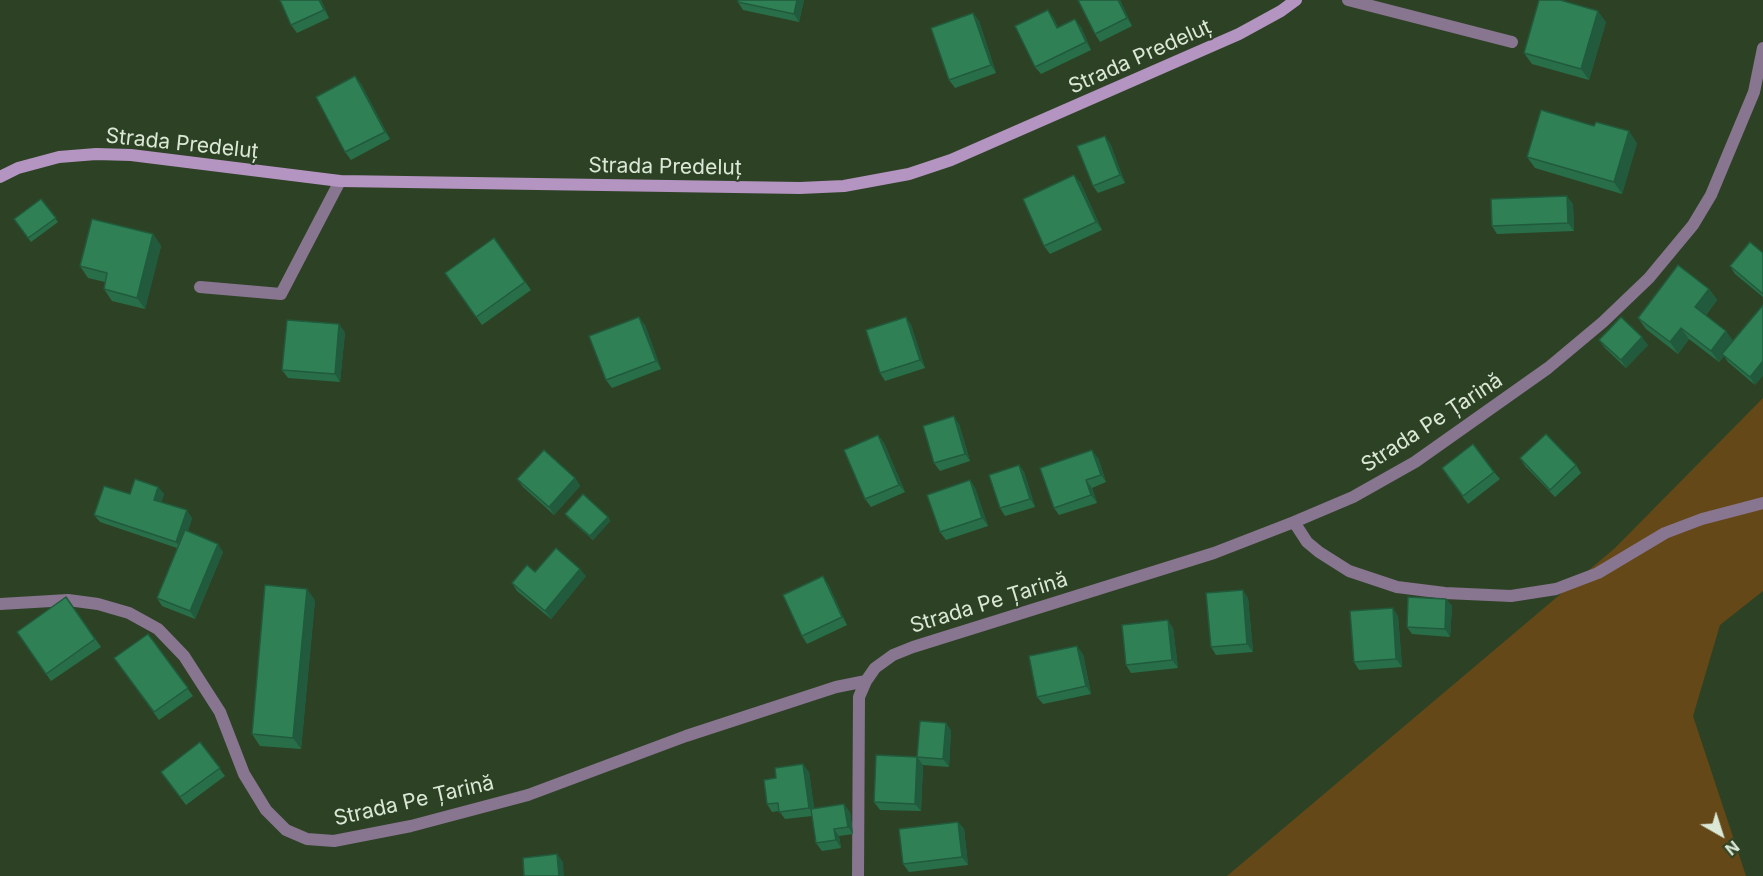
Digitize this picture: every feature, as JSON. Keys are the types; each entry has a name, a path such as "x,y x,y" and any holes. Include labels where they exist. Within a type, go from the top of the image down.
{"main road":[{"name":"Strada Predeluț","path":"0,177 18,168 59,157 96,154 132,155 340,181 800,188 875,182 941,164 993,143 1239,34 1296,0"}],"street":[{"path":"1348,0 1512,42"},
{"name":"Strada Pe Țarină","path":"0,603 68,600 98,604 129,613 158,629 184,656 220,712 244,774 266,810 286,830 307,839 334,841 411,826 528,795 686,736 836,687 866,681 875,668 893,655 913,646 1214,553 1353,497 1415,462 1548,368 1603,322 1649,278 1693,225 1711,195 1758,97 1763,48"},
{"path":"200,287 281,294 340,181"},
{"path":"1294,522 1307,542 1319,552 1349,571 1368,578 1397,587 1445,593 1511,596 1556,588 1598,573 1665,533 1702,519 1763,503"},
{"path":"858,876 860,696 866,681"}],"shaded area":[{"path":"1763,398 1763,591 1720,625 1693,716 1746,876 1227,876 1615,548"}],"building":[{"path":"280,0 319,0 324,10 291,25"},
{"path":"738,0 797,0 794,14 738,2"},
{"path":"1078,0 1118,0 1127,18 1095,34"},
{"path":"1539,0 1560,0 1598,11 1581,69 1524,53"},
{"path":"1048,10 1057,28 1075,19 1086,42 1035,67 1015,26"},
{"path":"973,13 991,65 949,80 931,28"},
{"path":"355,76 385,132 345,152 316,97"},
{"path":"1541,110 1594,126 1596,122 1629,131 1614,182 1527,157"},
{"path":"1105,136 1120,175 1093,186 1077,146"},
{"path":"1074,175 1096,222 1044,246 1023,199"},
{"path":"1567,196 1568,223 1492,226 1491,199"},
{"path":"41,199 56,218 28,238 14,219"},
{"path":"92,219 153,234 137,298 104,289 107,273 80,266"},
{"path":"494,238 525,282 476,317 445,273"},
{"path":"1750,242 1763,253 1763,294 1730,266"},
{"path":"1678,265 1709,289 1695,307 1726,331 1711,351 1681,328 1670,342 1638,318"},
{"path":"1763,305 1763,361 1750,377 1722,354"},
{"path":"639,317 656,361 606,380 589,336"},
{"path":"906,317 920,360 880,373 866,330"},
{"path":"1621,317 1642,337 1621,360 1599,340"},
{"path":"287,320 339,324 335,374 282,370"},
{"path":"954,416 965,454 934,463 923,426"},
{"path":"1546,434 1576,465 1550,490 1520,458"},
{"path":"878,435 899,485 865,499 844,450"},
{"path":"1473,444 1494,472 1463,496 1442,468"},
{"path":"544,450 575,478 549,507 517,479"},
{"path":"1092,450 1101,475 1086,480 1091,495 1054,508 1040,468"},
{"path":"1019,465 1030,499 1000,508 989,475"},
{"path":"135,479 158,487 154,500 187,510 176,542 94,515 104,486 130,494"},
{"path":"970,480 982,518 940,532 927,495"},
{"path":"583,494 608,517 590,536 565,514"},
{"path":"185,530 218,544 190,611 157,598"},
{"path":"556,548 580,569 545,611 512,583 527,565 535,572"},
{"path":"823,576 842,617 802,636 783,595"},
{"path":"265,585 307,589 293,738 252,734"},
{"path":"1243,590 1247,644 1211,647 1206,593"},
{"path":"66,597 95,639 46,674 17,632"},
{"path":"1408,597 1446,599 1445,629 1407,627"},
{"path":"1393,608 1396,659 1354,662 1350,611"},
{"path":"1168,620 1172,660 1126,665 1122,625"},
{"path":"148,634 188,688 154,712 114,658"},
{"path":"1077,646 1086,686 1037,697 1029,656"},
{"path":"920,721 946,723 943,759 917,757"},
{"path":"200,742 220,768 180,797 161,772"},
{"path":"876,755 917,757 915,804 874,802"},
{"path":"803,764 809,808 779,812 778,803 767,804 764,780 776,778 775,768"},
{"path":"844,804 848,827 834,829 836,840 816,843 811,809"},
{"path":"958,822 962,857 903,864 899,829"},
{"path":"557,854 559,876 524,876 523,858"}]}
